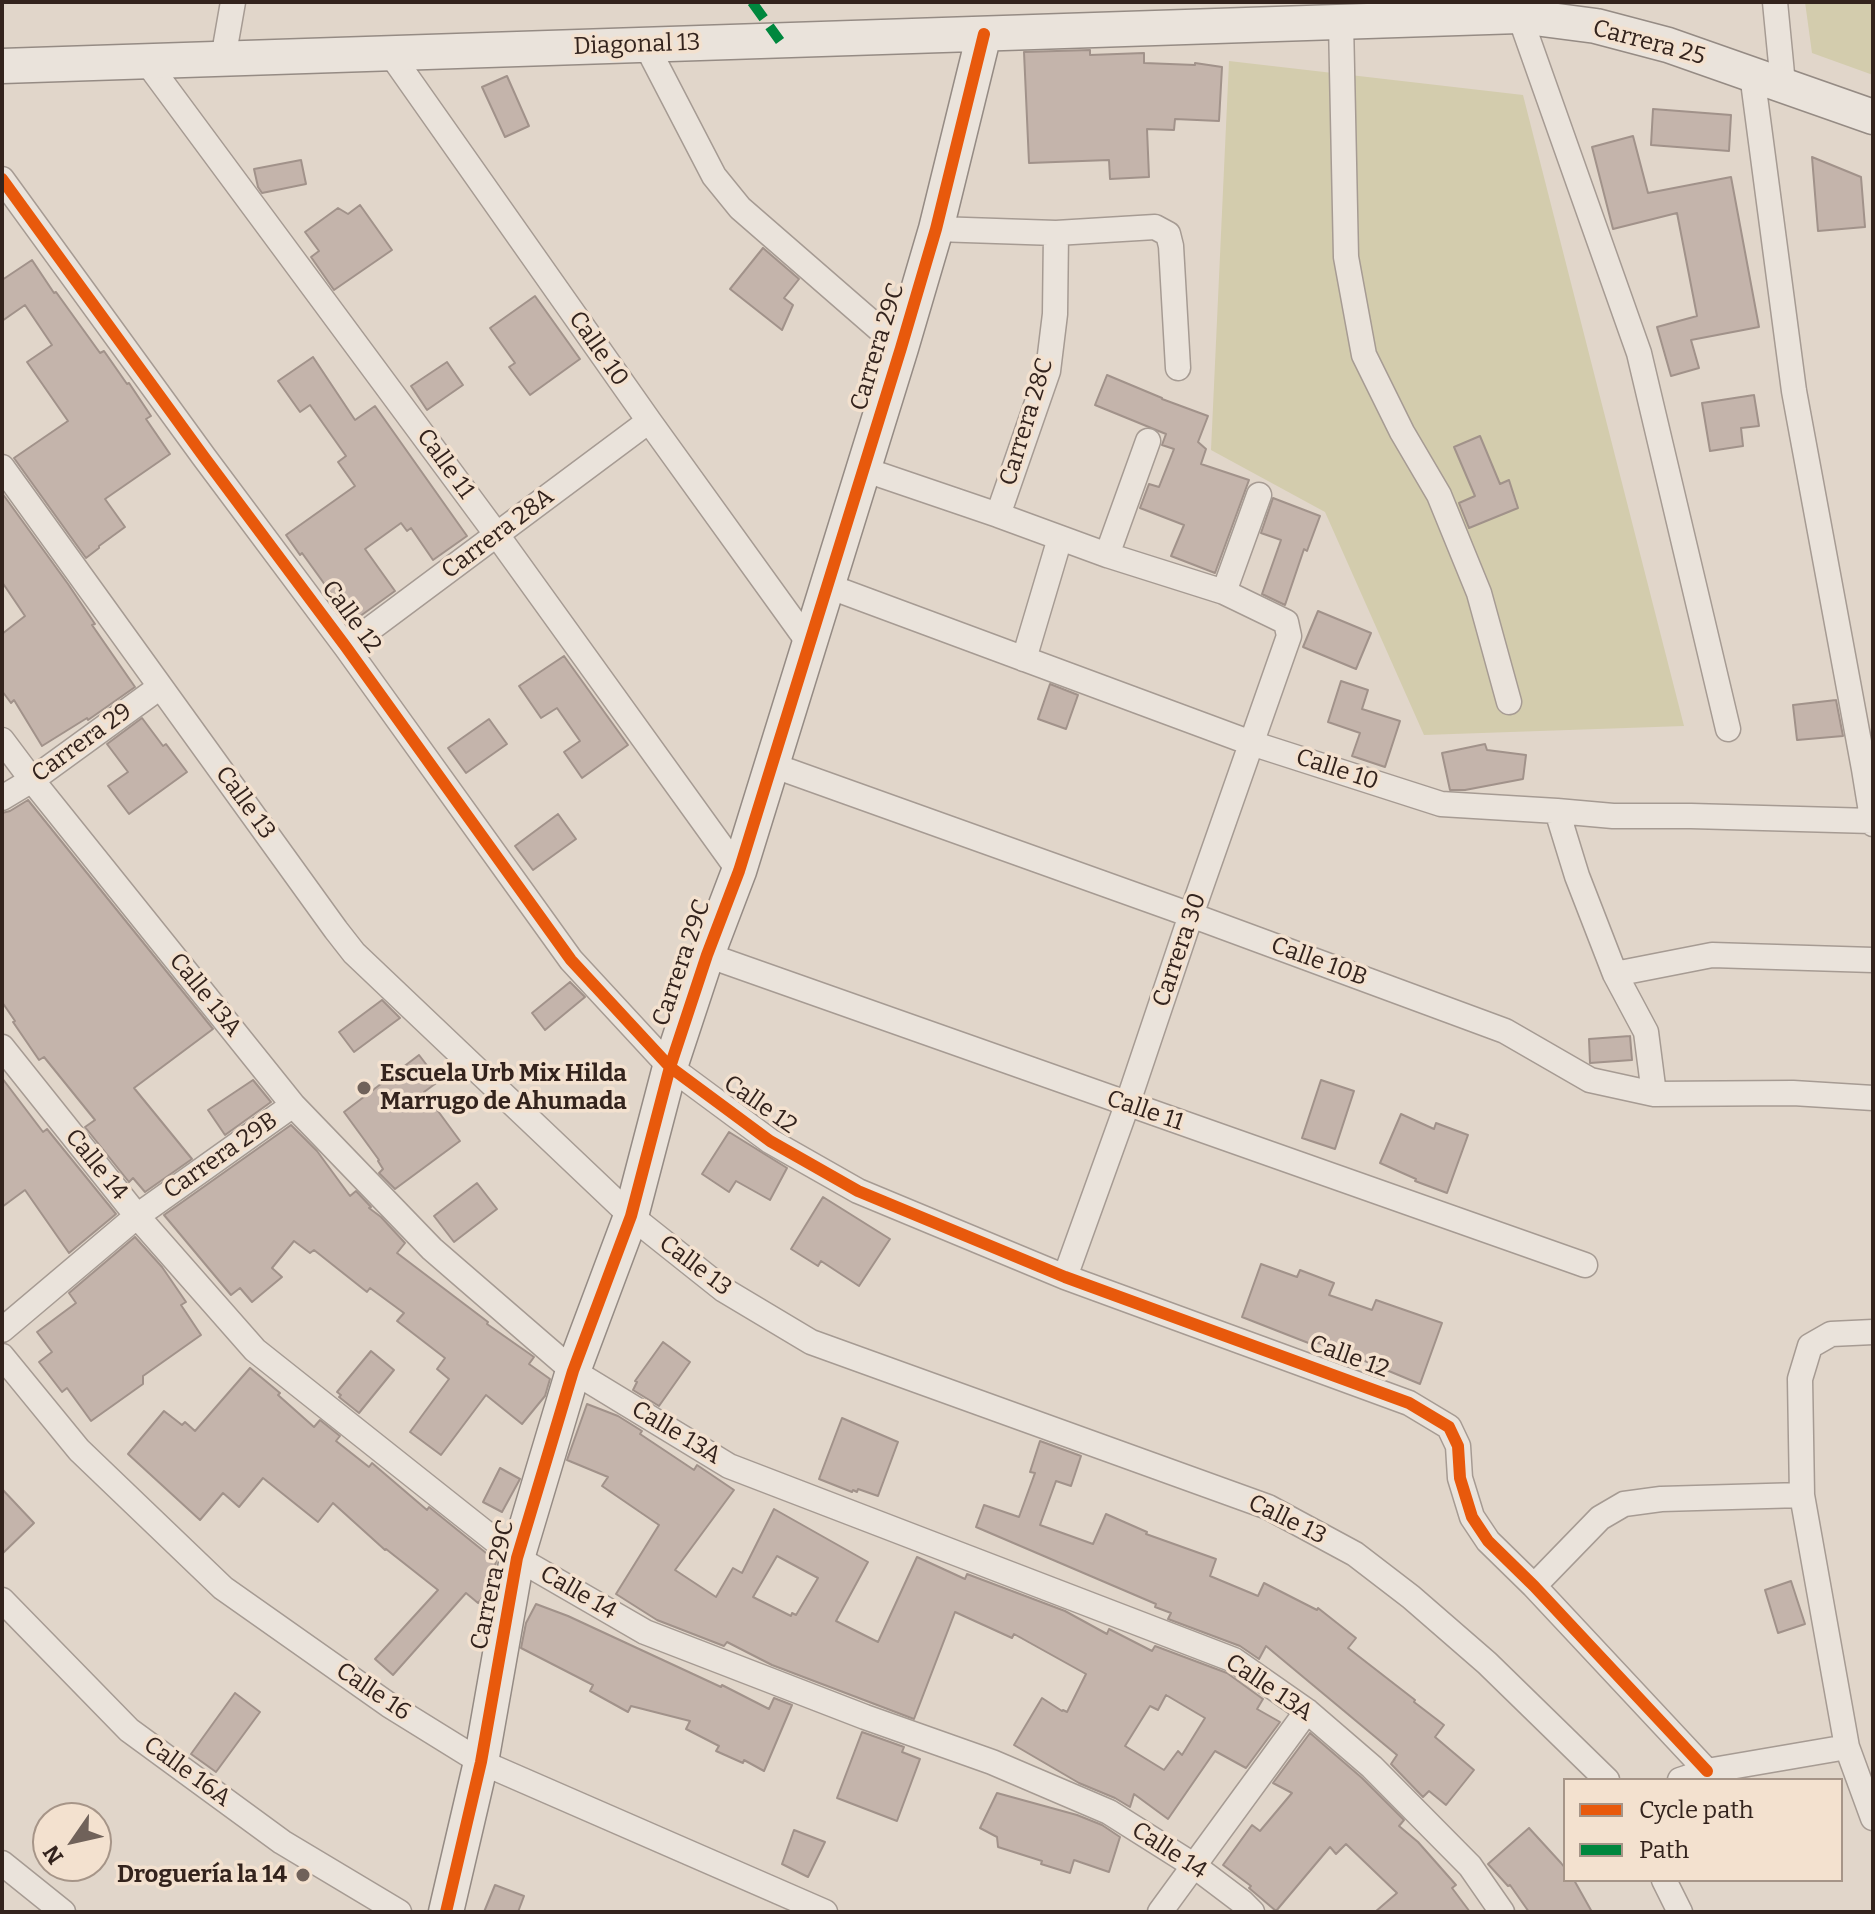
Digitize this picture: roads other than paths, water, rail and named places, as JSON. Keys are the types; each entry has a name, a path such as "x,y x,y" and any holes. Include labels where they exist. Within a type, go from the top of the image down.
{"street":[{"path":"223,59 233,2"},
{"path":"1775,2 1768,79 1794,391 1869,769 1873,822"},
{"path":"1517,9 1639,353 1728,729"},
{"name":"Carrera 25","path":"1271,25 1517,9 1668,45 1873,117"},
{"path":"1341,22 1346,257 1364,355 1445,509 1479,593 1509,702"},
{"name":"Diagonal 13","path":"2,66 1271,25"},
{"name":"Carrera 29C","path":"446,1912 481,1762 517,1558 573,1371 631,1216 670,1067 739,871 901,348 936,229 984,34"},
{"path":"646,45 714,176 740,208 901,348"},
{"name":"Calle 10","path":"390,53 809,643"},
{"name":"Calle 11","path":"146,61 497,535 739,871"},
{"name":"Calle 12","path":"2,179 346,647 571,960 670,1067 770,1141 858,1191 1065,1277 1409,1403 1449,1427 1458,1446 1460,1478 1472,1517 1488,1541 1707,1771"},
{"path":"936,229 1056,233 1155,227 1168,234 1178,368"},
{"name":"Carrera 28C","path":"998,515 1048,371 1055,314 1056,233"},
{"name":"Carrera 28A","path":"346,647 649,421"},
{"path":"1107,555 1148,441"},
{"name":"Calle 13","path":"2,467 354,953 631,1216 724,1290 811,1342 1268,1507 1355,1554 1411,1597 1487,1663 1605,1778"},
{"path":"863,469 1107,555 1224,592 1259,495"},
{"path":"1024,659 1060,538"},
{"name":"Calle 10","path":"828,586 1251,743 1441,804 1613,816 1873,822"},
{"name":"Carrera 30","path":"1065,1277 1289,636 1286,622 1224,592"},
{"name":"Carrera 29","path":"2,798 32,780 160,687"},
{"name":"Calle 13A","path":"2,740 293,1105 432,1249 573,1371 729,1466 1234,1660 1307,1711 1372,1767 1470,1866 1502,1912"},
{"name":"Calle 10B","path":"772,765 1505,1031 1590,1080 1654,1094 1793,1093 1873,1098"},
{"path":"1557,811 1577,876 1615,974 1646,1032 1654,1094"},
{"name":"Calle 11","path":"707,955 1585,1265"},
{"path":"1615,974 1712,955 1873,960"},
{"name":"Calle 14","path":"2,1047 137,1216 255,1350 517,1558 645,1632 865,1717 992,1762 1109,1812 1193,1865 1252,1912"},
{"name":"Carrera 29B","path":"2,1330 137,1216 293,1105"},
{"path":"1873,1332 1831,1334 1810,1346 1800,1379 1802,1495 1847,1747 1873,1818"},
{"name":"Calle 16","path":"2,1356 79,1450 223,1588 389,1705 481,1762 825,1912"},
{"path":"1534,1586 1600,1518 1624,1504 1661,1499 1802,1495"},
{"name":"Calle 16A","path":"2,1600 129,1730 282,1842 399,1912"},
{"path":"1160,1912 1307,1711"},
{"path":"1686,1778 1707,1771 1847,1747"},
{"path":"2,1863 63,1912"},
{"path":"1665,1882 1680,1912"}],"place":[{"name":"Escuela Urb Mix Hilda Marrugo de Ahumada","path":"364,1088"},
{"name":"Droguería la 14","path":"303,1875"}]}
